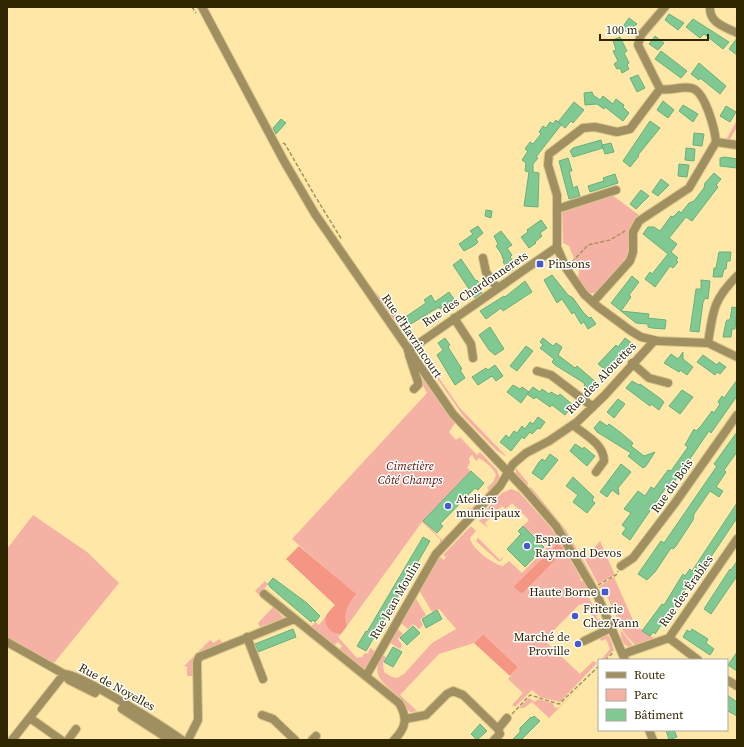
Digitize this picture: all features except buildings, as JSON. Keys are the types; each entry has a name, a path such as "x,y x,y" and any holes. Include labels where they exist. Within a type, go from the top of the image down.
{"street":[{"name":"Rue d'Havrincourt","path":"202,7 302,194 408,350 460,423 556,526 593,587 613,627 623,655"},
{"path":"660,89 638,46 641,35 665,7"},
{"path":"710,7 710,13 713,20 737,33"},
{"path":"593,302 630,262 633,252 634,228 642,217 689,188 716,142 715,134 704,101 698,91 691,88 670,90 660,89"},
{"path":"660,89 630,129 617,132 595,127 583,128 552,150 548,159 548,165 556,187 557,248 566,268 580,288 593,302 625,328 641,337 654,341 708,343 737,357"},
{"path":"716,142 737,145"},
{"path":"557,209 616,190"},
{"name":"Rue des Chardonnerets","path":"408,350 557,248"},
{"path":"483,258 486,272 497,288"},
{"path":"708,343 713,312 717,300 724,289 737,276"},
{"path":"454,318 471,344 473,358"},
{"name":"Rue des Alouettes","path":"449,540 500,486 513,464 522,455 573,425 593,407 654,341"},
{"path":"408,350 411,367 418,382 414,389"},
{"path":"632,364 649,378 668,384"},
{"path":"537,372 551,376 593,407"},
{"name":"Rue du Bois","path":"621,566 629,563 637,553 675,503 737,415"},
{"path":"573,425 599,446 603,453 604,461 596,472"},
{"name":"Rue des Érables","path":"623,655 669,638 737,539"},
{"name":"Rue Jean Moulin","path":"366,676 439,551 449,540"},
{"path":"264,594 396,700 402,708 405,719 403,730 394,740"},
{"path":"188,740 198,720 198,657 294,619"},
{"path":"584,641 613,627"},
{"path":"247,637 263,679"},
{"path":"669,638 697,659"},
{"path":"7,642 64,674 12,740"},
{"name":"Rue de Noyelles","path":"64,674 69,680 110,701 170,740"},
{"name":"Rue de Noyelles","path":"64,674 72,675 88,683 182,740"},
{"path":"728,681 737,686"},
{"path":"405,719 426,715 449,692 455,691 463,695 498,729 500,734 494,740"},
{"path":"262,715 273,719 295,740"},
{"path":"30,718 61,740"},
{"path":"498,729 507,718"},
{"path":"68,740 76,729"}],"path":[{"path":"274,143 279,142 285,144 315,196 342,238 343,246 341,252"},
{"path":"566,268 588,245 610,240 634,228"},
{"path":"593,587 616,575 621,566"},
{"path":"606,659 614,652 623,655"},
{"path":"507,718 530,695 559,704 598,667"}],"green space":[{"path":"737,120 737,127 729,141 726,140"},
{"path":"612,195 639,215 631,226 630,251 626,261 597,293 588,293 578,279 579,271 569,246 563,243 562,209"},
{"path":"370,286 391,308 411,336 417,338 413,340 407,338"},
{"path":"423,347 423,355 460,408 507,457 496,450 464,417 422,357 420,351"},
{"name":"Cimetière Côté Champs","path":"411,363 455,423 449,432 456,440 460,437 477,455 480,452 497,470 500,478 498,483 473,511 469,510 468,507 471,509 489,490 487,488 493,482 496,475 489,465 479,458 476,461 472,455 469,458 470,463 467,468 471,471 423,521 442,540 447,535 448,536 440,544 440,539 422,522 347,626 347,609 355,594 292,539 427,393"},
{"path":"516,468 528,483 527,487 516,475"},
{"path":"531,487 566,530 595,581 594,582 564,531 529,489"},
{"path":"511,489 519,492 551,528 563,548 558,543 513,587 522,594 565,551 581,578 580,580 584,582 588,590 586,592 598,615 596,616 603,623 600,627 595,627 599,622 580,604 544,640 580,674 593,661 597,663 560,702 540,697 532,690 515,707 512,705 523,693 508,679 518,667 483,634 474,643 439,654 400,695 417,711 421,711 410,712 400,698 386,686 379,677 377,667 382,655 386,657 383,663 384,672 397,678 404,674 432,643 456,629 439,609 432,612 419,590 439,556 444,560 446,557 443,555 471,526 476,531 470,538 471,542 479,551 494,563 499,565 503,566 509,561 522,573 547,547 523,526 529,520 512,503 506,509 502,506 485,523 488,528 479,521 482,518 480,516 502,493"},
{"path":"33,515 87,552 119,583 54,663 7,639 7,549"},
{"path":"480,534 478,538 500,560 504,556 501,561 498,561 476,541"},
{"path":"600,541 615,575 598,584 585,559"},
{"path":"614,577 635,625 654,638 635,645 624,633 605,592 598,587"},
{"path":"265,581 268,584 259,595 255,591"},
{"path":"415,597 426,615 420,619 423,625 419,629 413,624 408,629 400,622"},
{"path":"273,607 284,618 260,627 258,623"},
{"path":"327,615 326,621 337,634 341,634 338,637 357,658 362,657 365,653 368,654 370,648 375,651 365,668 362,669 339,650 342,646 338,642 334,645 311,627 315,622 319,625"},
{"path":"397,628 403,634 398,639 402,645 400,649 389,642"},
{"path":"621,630 634,647 629,647 623,642 621,638"},
{"path":"606,635 609,636 614,650 605,659 602,659 610,649 606,639 601,641 600,638"},
{"path":"219,639 223,643 198,653 194,676 187,676 187,667 184,666 210,640 214,643"},
{"path":"585,682 549,718 532,702 524,708 519,708 529,698 535,702 538,699 553,703 554,707 558,708"}],"shaded area":[{"path":"558,543 565,550 522,594 513,587"},
{"path":"299,546 356,594 347,609 347,626 341,634 334,633 329,629 325,620 326,616 335,605 286,559"},
{"path":"483,634 518,667 510,676 474,643"}],"place":[{"name":"Pinsons","path":"540,264"},
{"name":"Ateliers municipaux","path":"448,506"},
{"name":"Espace Raymond Devos","path":"527,546"},
{"name":"Haute Borne","path":"605,592"},
{"name":"Friterie Chez Yann","path":"575,616"},
{"name":"Marché de Proville","path":"578,644"}]}
